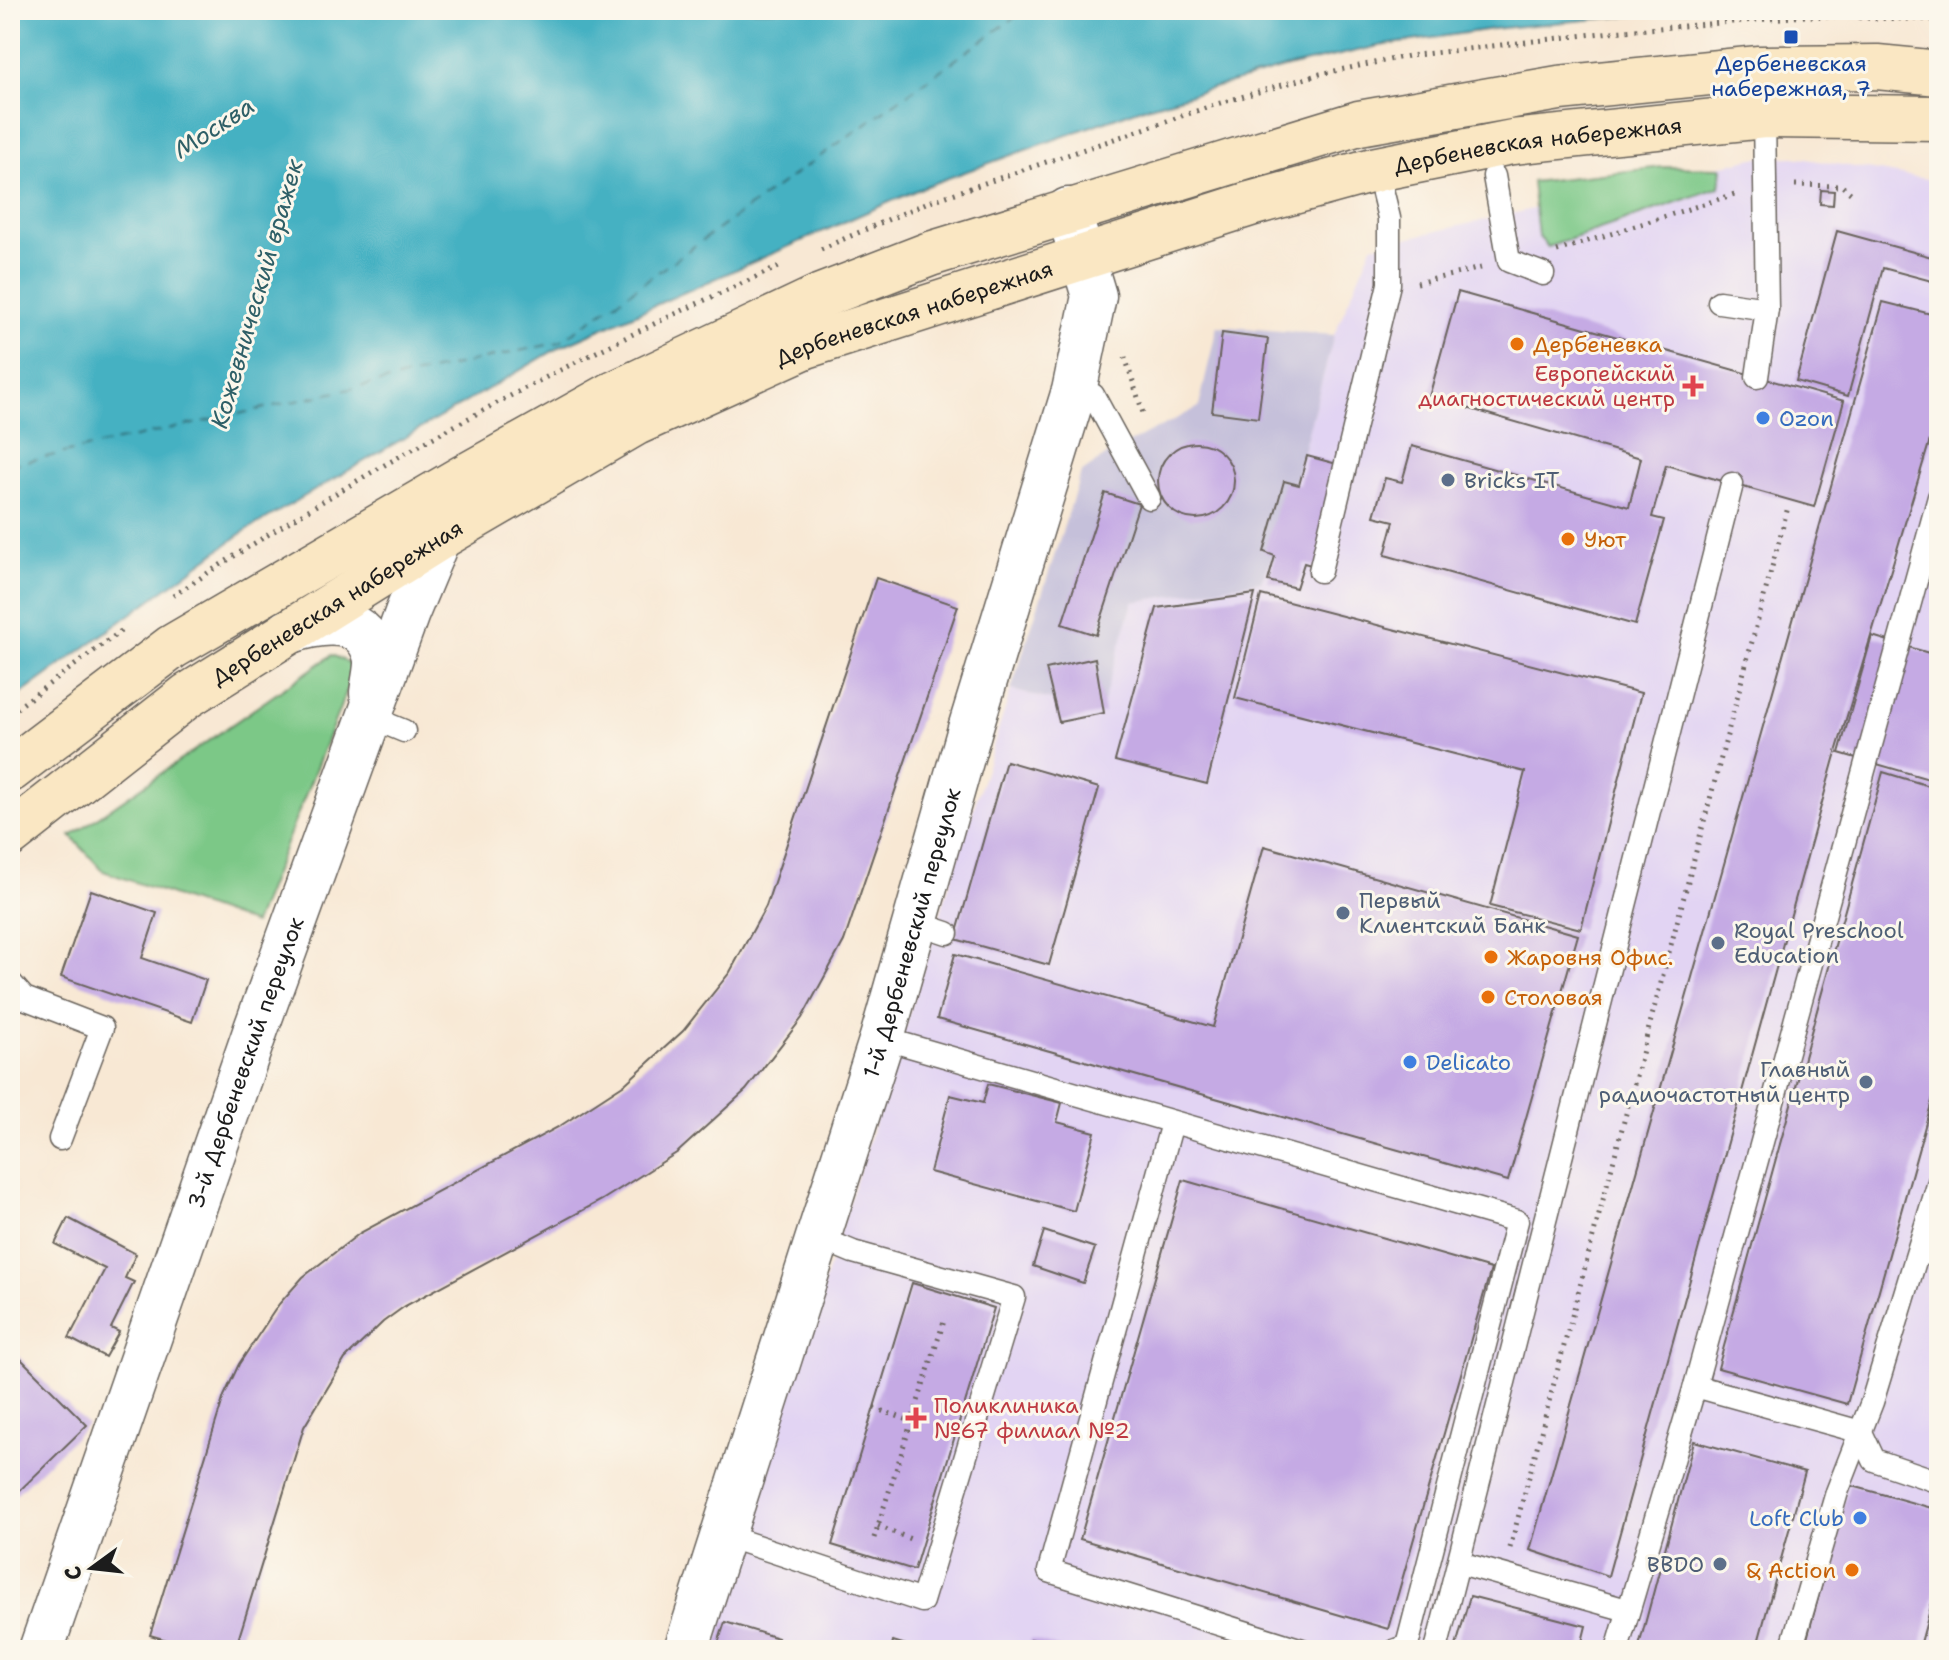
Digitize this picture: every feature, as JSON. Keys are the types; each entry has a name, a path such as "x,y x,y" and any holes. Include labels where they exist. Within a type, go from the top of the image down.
{"main road":[{"name":"Дербеневская набережная","path":"10,770 172,647 462,478 611,395 821,296 930,254 1359,123 1559,88 1759,68 1877,67 1939,73"},
{"name":"Дербеневская набережная","path":"10,835 187,696 439,538 636,423 806,346 1250,204 1377,169 1512,142 1764,116 1939,118"}],"street":[{"name":"1-й Дербеневский переулок","path":"686,1650 882,1038 931,928 1074,391 1094,296 1068,210"},
{"name":"3-й Дербеневский переулок","path":"41,1650 256,1029 387,724 439,538 462,478"},
{"path":"288,632 314,623 336,622 354,628 367,640 376,656 387,724"}],"lane":[{"path":"1757,377 1767,309 1764,116"},
{"path":"1320,571 1389,284 1389,218 1377,169"},
{"path":"1494,176 1509,261 1543,274"},
{"path":"1719,302 1767,309"},
{"path":"1074,391 1093,395 1149,498"},
{"path":"1436,1650 1464,1564 1732,484"},
{"path":"1617,1650 1695,1386 1939,497"},
{"path":"10,982 24,998 102,1028 60,1139"},
{"path":"882,1038 1517,1221 1407,1646 1396,1650"},
{"path":"1172,1123 1049,1571 1302,1650"},
{"path":"1791,1650 1837,1492 1929,1254 1939,1182"},
{"path":"723,1535 922,1601 1014,1297 853,1252 817,1237"},
{"path":"1695,1386 1861,1432 1874,1460 1939,1482"},
{"path":"1464,1564 1627,1610"}],"path":[{"path":"1611,32 1805,16 1939,20"},
{"path":"1389,284 1406,286 1551,253 1767,184 1842,186 1853,195"},
{"path":"498,403 638,329"},
{"path":"1122,348 1144,416"},
{"path":"1464,1564 1509,1550 1788,507"},
{"path":"874,1538 944,1321"},
{"path":"874,1408 912,1421"},
{"path":"878,1526 914,1540"},
{"path":"10,1595 15,1581"}],"shaded area":[{"path":"1794,157 1939,181 1939,1650 708,1650 1011,690 1099,712 1133,602 1261,581 1277,549 1334,335 1372,246 1754,158"},
{"path":"1217,326 1334,335 1277,549 1261,581 1133,602 1100,712 1011,690 1081,473 1110,453 1199,407"}],"green space":[{"path":"1663,167 1722,168 1720,187 1548,247 1538,236 1532,182"},
{"path":"332,655 349,663 353,675 254,924 103,871 71,836"}],"water":[{"path":"10,10 1689,10 1492,29 1379,46 1291,66 1139,109 926,186 560,347 245,531 10,702"}],"building":[{"path":"1821,190 1834,191 1833,205 1820,204"},
{"path":"1837,231 1939,259 1939,283 1883,268 1848,396 1796,381"},
{"path":"1458,292 1844,401 1814,507 1666,465 1652,517 1664,520 1635,625 1385,555 1394,521 1374,516 1385,478 1402,482 1412,446 1629,507 1641,458 1429,397"},
{"path":"1883,302 1939,316 1939,410 1834,759 1608,1576 1530,1550"},
{"path":"1222,333 1268,339 1258,418 1212,412"},
{"path":"1344,437 1363,442 1325,569 1304,563 1296,588 1268,581 1275,556 1264,552 1284,481 1299,485 1307,456 1337,464"},
{"path":"1189,443 1203,443 1217,449 1228,460 1234,481 1231,496 1223,508 1203,519 1189,519 1175,513 1164,502 1158,488 1158,474 1164,460 1175,449"},
{"path":"1105,493 1139,504 1096,635 1062,624"},
{"path":"876,578 958,606 844,941 802,1018 746,1090 678,1152 602,1200 405,1306 383,1322 345,1359 304,1427 235,1650 200,1650 150,1635 224,1396 239,1364 279,1304 303,1277 360,1233 560,1126 626,1083 683,1031 730,972 766,906"},
{"path":"1255,594 1207,784 1115,761 1157,608"},
{"path":"1261,595 1641,693 1581,929 1490,906 1525,772 1235,698"},
{"path":"1872,636 1939,656 1939,782 1839,753"},
{"path":"1095,658 1104,713 1059,722 1046,669"},
{"path":"1006,761 1099,788 1049,965 955,939"},
{"path":"1883,772 1939,789 1939,1076 1847,1404 1718,1368"},
{"path":"1264,846 1578,935 1508,1181 937,1019 955,954 1213,1027"},
{"path":"91,890 157,913 142,958 206,980 192,1022 61,977"},
{"path":"988,1084 1062,1103 1057,1122 1095,1132 1074,1211 930,1172 950,1095 983,1103"},
{"path":"1183,1180 1491,1269 1388,1629 1080,1539"},
{"path":"68,1218 136,1254 125,1278 134,1282 111,1328 119,1332 105,1357 69,1338 105,1269 55,1244"},
{"path":"1044,1231 1095,1248 1083,1283 1033,1266"},
{"name":"Поликлиника №67 филиал №2","path":"912,1283 994,1308 914,1570 832,1545"},
{"path":"10,1348 87,1425 10,1500"},
{"name":"BBDO","path":"1694,1441 1805,1472 1756,1650 1638,1650"},
{"path":"1849,1485 1939,1510 1939,1577 1919,1650 1804,1650"},
{"path":"1470,1596 1586,1626 1580,1650 1455,1650"},
{"path":"725,1622 778,1638 774,1650 716,1650"},
{"path":"1031,1639 1064,1649 1064,1650 1028,1650"},
{"path":"893,1641 919,1649 919,1650 891,1650"}],"ferry route":[{"path":"10,465 560,342 1025,10"}],"place":[{"name":"Дербеневская набережная, 7","path":"1791,37"},
{"name":"Дербеневка","path":"1517,344"},
{"name":"Европейский диагностический центр","path":"1693,386"},
{"name":"Ozon","path":"1763,418"},
{"name":"Bricks IT","path":"1448,480"},
{"name":"Уют","path":"1568,539"},
{"name":"Первый Клиентский Банк","path":"1343,913"},
{"name":"Royal Preschool Education","path":"1718,943"},
{"name":"Жаровня Офис.","path":"1491,957"},
{"name":"Столовая","path":"1488,997"},
{"name":"Delicato","path":"1410,1062"},
{"name":"Главный радиочастотный центр","path":"1866,1082"},
{"name":"Поликлиника №67 филиал №2","path":"916,1418"},
{"name":"Loft Club","path":"1860,1518"},
{"name":"BBDO","path":"1720,1564"},
{"name":"& Action","path":"1852,1570"}],"water label":[{"name":"Москва","path":"214,128"},
{"name":"Кожевнический вражек","path":"257,294"}]}
